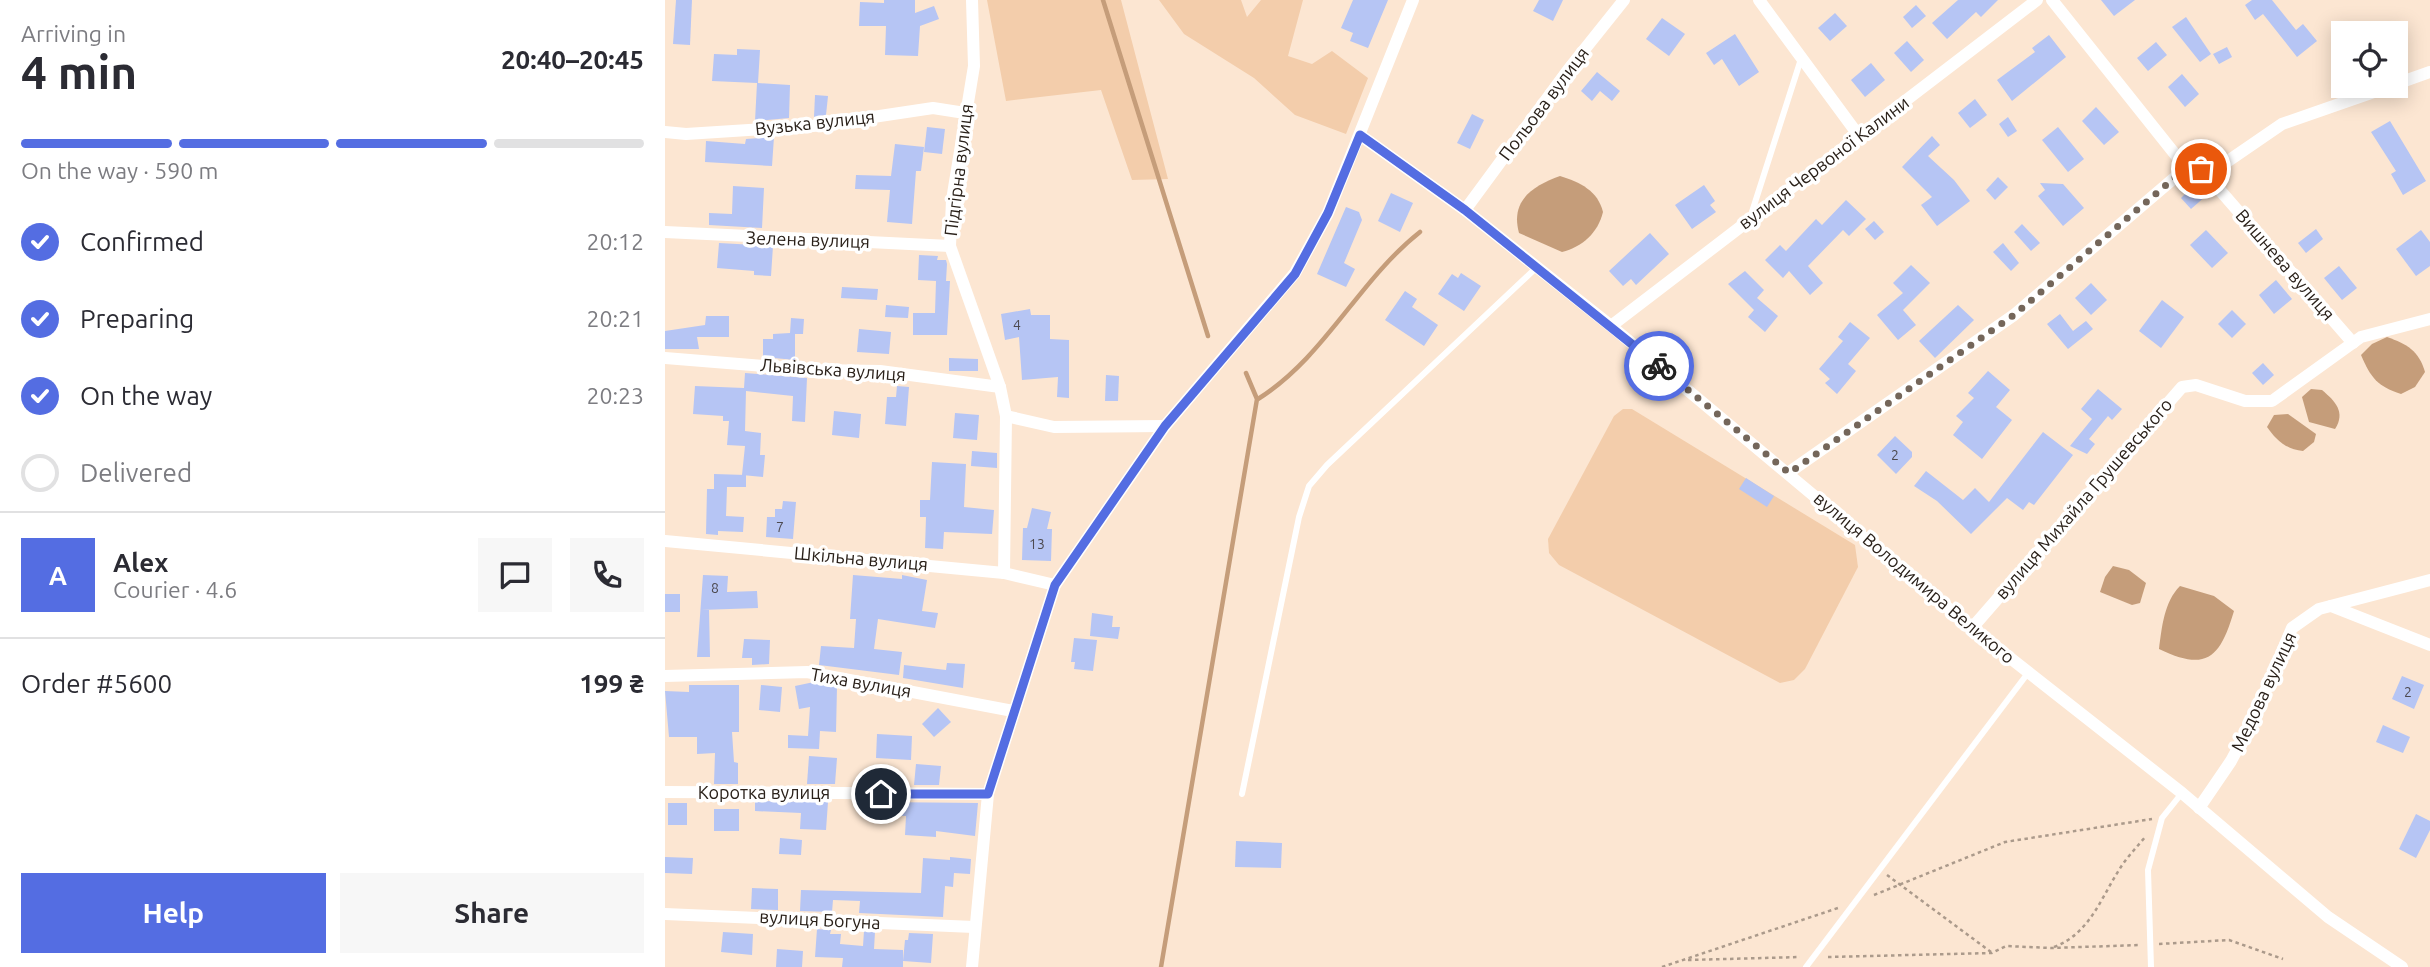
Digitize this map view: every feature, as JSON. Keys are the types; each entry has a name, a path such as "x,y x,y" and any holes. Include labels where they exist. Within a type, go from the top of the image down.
{"street":[{"name":"Підгірна вулиця","path":"972,0 974,66 953,200 950,246 1000,387 1006,416 1004,573"},
{"path":"972,967 988,794 1055,585 1165,426 1295,274 1328,213 1413,0"},
{"name":"Польова вулиця","path":"1465,210 1568,70 1624,0"},
{"path":"1759,0 1859,136"},
{"name":"вулиця Червоної Калини","path":"1611,326 2037,0"},
{"name":"Вишнева вулиця","path":"2052,0 2186,168 2218,188 2353,343"},
{"path":"2408,80 2430,72"},
{"path":"1789,473 2014,315 2186,168 2215,170 2282,124 2357,98"},
{"name":"Вузька вулиця","path":"665,132 686,134 813,126 933,108 965,113"},
{"name":"вулиця Володимира Великого","path":"1360,135 1465,210 1611,326 1972,628 2182,793 2328,917 2402,967"},
{"name":"Зелена вулиця","path":"665,232 950,246"},
{"name":"вулиця Михайла Грушевського","path":"1972,628 2182,387 2196,385 2245,401 2272,401 2361,337 2430,319"},
{"name":"Львівська вулиця","path":"665,358 815,370 880,371 1000,387"},
{"path":"1006,416 1054,427 1165,426"},
{"name":"Шкільна вулиця","path":"665,541 1004,573 1055,585"},
{"name":"Медова вулиця","path":"2199,808 2231,761 2253,720 2292,628 2319,609 2430,580"},
{"path":"2331,605 2430,645"},
{"name":"Тиха вулиця","path":"665,676 807,672 1013,711"},
{"name":"Коротка вулиця","path":"665,792 988,794"},
{"name":"вулиця Богуна","path":"665,914 974,927"}],"lane":[{"path":"1750,220 1802,57"},
{"path":"1242,794 1299,517 1309,486 1327,465 1537,268"},
{"path":"1806,967 2028,673"},
{"path":"2151,967 2148,870 2162,818 2182,793"}],"path":[{"path":"1662,967 1901,886 2005,842 2162,818"},
{"path":"2051,948 2077,935 2095,913 2123,863 2162,818"},
{"path":"1879,869 1992,953"},
{"path":"1688,960 1992,953 2006,946 2051,948 2229,940 2283,959"}],"shaded area":[{"path":"987,0 1121,0 1168,179 1132,180 1101,90 1006,101"},
{"path":"1159,0 1241,0 1247,17 1261,0 1303,0 1288,56 1312,64 1332,51 1368,78 1346,134 1295,115 1254,78 1184,34"},
{"path":"1560,176 1587,188 1597,198 1603,212 1601,220 1588,238 1576,247 1562,252 1519,233 1517,221 1521,203 1526,196 1541,184"},
{"path":"2387,337 2411,349 2425,372 2415,387 2401,394 2376,380 2361,355 2372,344"},
{"path":"2311,389 2322,390 2338,407 2339,417 2335,429 2309,422 2302,397"},
{"path":"1623,409 1632,409 1855,545 1858,567 1805,669 1794,680 1780,683 1559,565 1549,553 1548,539 1614,416"},
{"path":"2288,414 2316,434 2314,442 2303,451 2282,444 2267,427 2274,415"},
{"path":"2113,566 2129,570 2146,583 2140,603 2132,605 2100,592 2105,577"},
{"path":"2180,586 2214,596 2234,611 2223,640 2209,656 2189,659 2159,649 2167,607"}],"building":[{"path":"676,0 692,0 690,45 673,44"},
{"path":"884,0 915,0 915,13 934,6 939,19 920,26 918,56 885,55 886,26 859,26 860,2 884,3"},
{"path":"1353,0 1388,0 1368,48 1350,41 1353,33 1341,28"},
{"path":"1539,0 1563,0 1553,21 1533,11"},
{"path":"1958,0 1998,0 1981,17 1976,12 1947,39 1932,23"},
{"path":"2101,0 2135,0 2114,16"},
{"path":"2252,0 2272,0 2296,30 2303,24 2317,41 2297,57 2263,14 2255,20 2245,5"},
{"path":"1916,5 1926,16 1912,28 1903,17"},
{"path":"1835,13 1847,26 1830,41 1818,28"},
{"path":"2186,17 2211,54 2200,62 2172,27"},
{"path":"1662,18 1685,34 1669,56 1646,39"},
{"path":"1735,34 1759,72 1739,86 1722,59 1714,65 1706,53"},
{"path":"2049,35 2066,57 2012,101 1997,80 2035,52 2032,48"},
{"path":"1907,41 1924,60 1911,72 1894,53"},
{"path":"2156,42 2167,55 2148,71 2137,58"},
{"path":"2227,47 2232,57 2219,64 2213,54"},
{"path":"737,49 760,50 758,83 790,85 789,118 755,121 757,83 712,81 714,54 737,55"},
{"path":"1871,63 1885,80 1865,97 1851,80"},
{"path":"1597,72 1620,91 1612,101 1600,91 1592,101 1581,91"},
{"path":"2182,74 2199,94 2185,107 2168,87"},
{"path":"815,95 828,96 826,115 814,117"},
{"path":"1975,99 1987,115 1970,128 1958,113"},
{"path":"2096,107 2119,132 2104,145 2082,121"},
{"path":"1472,114 1484,120 1470,149 1457,143"},
{"path":"2008,117 2017,131 2008,137 1999,124"},
{"path":"2390,121 2426,181 2403,195 2391,174 2396,171 2371,132"},
{"path":"927,127 945,129 942,154 924,152"},
{"path":"2058,127 2084,159 2068,172 2042,140"},
{"path":"1932,136 1940,145 1928,156 1954,180 1970,201 1937,226 1921,205 1932,197 1902,167"},
{"path":"774,137 772,166 705,162 706,141 745,144 746,139"},
{"path":"895,144 924,147 921,171 916,171 912,224 887,222 890,190 855,189 856,175 891,176"},
{"path":"1998,177 2008,187 1995,200 1986,190"},
{"path":"2040,183 2063,184 2084,208 2063,226 2038,196 2045,190"},
{"path":"2195,184 2207,195 2191,209 2181,198"},
{"path":"1704,185 1715,201 1710,205 1716,212 1692,229 1675,205"},
{"path":"733,186 764,188 762,228 709,225 709,213 732,214"},
{"path":"1391,193 1413,203 1400,232 1378,221"},
{"path":"1846,200 1866,219 1849,236 1843,230 1808,266 1823,283 1810,295 1789,271 1783,278 1765,260 1780,245 1786,251 1816,219 1822,225"},
{"path":"1346,207 1359,212 1362,220 1344,263 1355,269 1346,287 1317,274"},
{"path":"1874,221 1884,232 1875,240 1865,229"},
{"path":"2022,224 2040,243 2031,251 2014,232"},
{"path":"2316,229 2323,239 2306,253 2298,243"},
{"path":"2206,230 2228,253 2212,268 2190,245"},
{"path":"2421,230 2430,242 2430,266 2416,276 2396,249"},
{"path":"1650,233 1669,254 1636,285 1631,279 1623,286 1609,271"},
{"path":"719,243 773,246 771,276 754,275 754,271 717,268"},
{"path":"2003,243 2019,263 2011,271 1993,252"},
{"path":"919,255 938,256 937,260 946,260 946,281 950,281 947,335 913,335 913,313 935,313 936,281 918,280"},
{"path":"1911,265 1930,283 1903,310 1916,325 1898,340 1877,315 1903,293 1893,283"},
{"path":"2339,266 2357,288 2342,300 2324,278"},
{"path":"1745,271 1764,290 1757,298 1778,316 1765,332 1748,317 1754,310 1728,284"},
{"path":"1461,273 1481,286 1464,311 1438,294 1452,274 1458,278"},
{"path":"2276,280 2292,299 2274,314 2259,295"},
{"path":"2091,283 2107,300 2091,315 2075,298"},
{"path":"842,287 878,289 877,300 841,298"},
{"path":"1405,291 1417,299 1412,307 1438,325 1424,346 1385,320"},
{"path":"2162,300 2184,317 2161,348 2139,331"},
{"path":"886,305 909,307 908,318 885,317"},
{"path":"1958,305 1974,320 1935,358 1919,341"},
{"path":"1030,309 1031,315 1050,315 1050,339 1069,340 1069,398 1057,397 1058,377 1022,380 1019,337 1005,340 1001,314"},
{"path":"2232,310 2246,324 2232,338 2218,324"},
{"path":"2060,314 2073,331 2086,321 2093,329 2068,349 2047,324"},
{"path":"706,316 729,316 729,337 697,337 699,349 665,349 665,331 705,325"},
{"path":"791,318 804,319 803,334 795,334 795,360 763,357 763,339 773,339 773,334 790,333"},
{"path":"1850,322 1870,338 1848,364 1856,371 1837,394 1825,383 1830,379 1819,369 1843,341 1838,337"},
{"path":"859,329 891,332 889,354 857,352"},
{"path":"949,358 978,359 978,371 949,371"},
{"path":"2263,363 2274,375 2263,385 2252,373"},
{"path":"1988,371 2010,390 1996,407 2012,420 1982,459 1953,435 1963,422 1956,416 1974,398 1968,393"},
{"path":"745,373 807,378 805,422 792,421 793,396 746,391 745,431 761,433 760,455 765,455 763,477 742,475 745,446 727,445 729,421 723,421 723,416 693,414 695,386 744,388"},
{"path":"1106,375 1119,376 1118,401 1105,401"},
{"path":"897,386 909,387 906,426 885,424 887,397 896,397"},
{"path":"2098,389 2122,409 2112,420 2108,416 2089,439 2095,444 2087,454 2070,446 2092,419 2081,409"},
{"path":"834,411 861,414 859,438 832,435"},
{"path":"955,413 979,415 977,440 953,438"},
{"path":"2043,432 2073,455 2034,505 2029,502 2023,510 2007,498 1971,534 1937,501 1914,486 1926,471 1963,500 1975,488 1989,502"},
{"path":"1895,436 1912,452 1912,457 1896,474 1877,455"},
{"path":"972,451 997,453 997,468 971,466"},
{"path":"932,462 966,464 964,507 994,510 992,534 944,532 943,549 925,548 926,517 920,517 920,500 930,500"},
{"path":"714,474 746,475 746,487 727,487 726,516 744,517 743,532 718,531 718,535 706,534 707,489 714,489"},
{"path":"1746,478 1774,496 1767,507 1739,489"},
{"path":"783,501 796,502 793,539 766,537 767,517 775,517 775,509 782,509"},
{"path":"1032,508 1051,512 1047,529 1052,529 1051,561 1022,560 1023,528 1027,528"},
{"path":"703,575 728,576 727,592 757,591 758,608 701,610 709,610 710,657 697,657"},
{"path":"853,575 902,579 902,575 927,580 922,611 938,613 935,628 878,619 874,649 902,652 899,675 819,665 821,646 854,648 856,619 850,619"},
{"path":"665,594 680,594 680,612 665,612"},
{"path":"1092,613 1113,616 1112,627 1120,627 1118,639 1090,636"},
{"path":"1074,638 1097,640 1093,671 1074,669 1075,662 1071,662"},
{"path":"744,639 770,640 769,664 752,665 752,658 742,658"},
{"path":"947,663 965,664 963,688 903,678 904,665 946,670"},
{"path":"2402,676 2424,685 2414,709 2392,699"},
{"path":"814,682 837,687 836,732 820,731 819,749 788,748 788,735 808,736 810,707 799,709 795,686"},
{"path":"689,685 739,685 739,732 732,732 734,762 738,763 738,784 714,784 715,753 697,754 697,737 669,737 665,691 689,692"},
{"path":"761,685 782,687 780,712 759,710"},
{"path":"938,708 951,722 934,737 922,724"},
{"path":"2383,725 2410,737 2403,753 2376,742"},
{"path":"877,734 912,736 911,760 876,758"},
{"path":"809,756 837,758 835,784 807,784"},
{"path":"916,764 941,766 939,785 914,785"},
{"path":"755,801 828,802 826,830 800,829 801,813 755,811"},
{"path":"881,802 978,803 975,836 936,831 936,837 905,835 906,816 881,815"},
{"path":"668,803 687,803 687,825 668,825"},
{"path":"714,809 739,809 739,831 714,831"},
{"path":"2416,814 2430,821 2430,830 2416,858 2399,849"},
{"path":"780,838 802,840 801,855 779,854"},
{"path":"1236,841 1282,843 1281,868 1235,867"},
{"path":"665,857 693,858 692,874 665,873"},
{"path":"950,857 971,859 970,874 954,873 953,887 945,886 943,917 859,913 860,901 833,900 832,912 800,911 801,890 921,893 923,858 950,860"},
{"path":"752,888 778,889 778,910 751,909"},
{"path":"817,929 831,930 830,934 841,934 840,944 863,946 864,931 875,932 874,949 903,950 903,967 842,967 843,958 815,957"},
{"path":"723,932 753,934 752,955 721,952"},
{"path":"909,933 933,934 931,963 903,961 905,940 908,940"},
{"path":"777,949 803,951 802,967 776,967"}],"waterway":[{"path":"1103,0 1208,336"},
{"path":"1258,399 1282,382 1303,362 1378,273 1420,232"},
{"path":"1161,967 1257,399 1246,373"}],"way so far":[{"path":"1659,366 1789,473 2014,315 2186,168 2201,169"}],"route":[{"path":"881,794 988,794 1055,585 1165,426 1295,274 1328,213 1360,135 1465,210 1659,366"}]}
